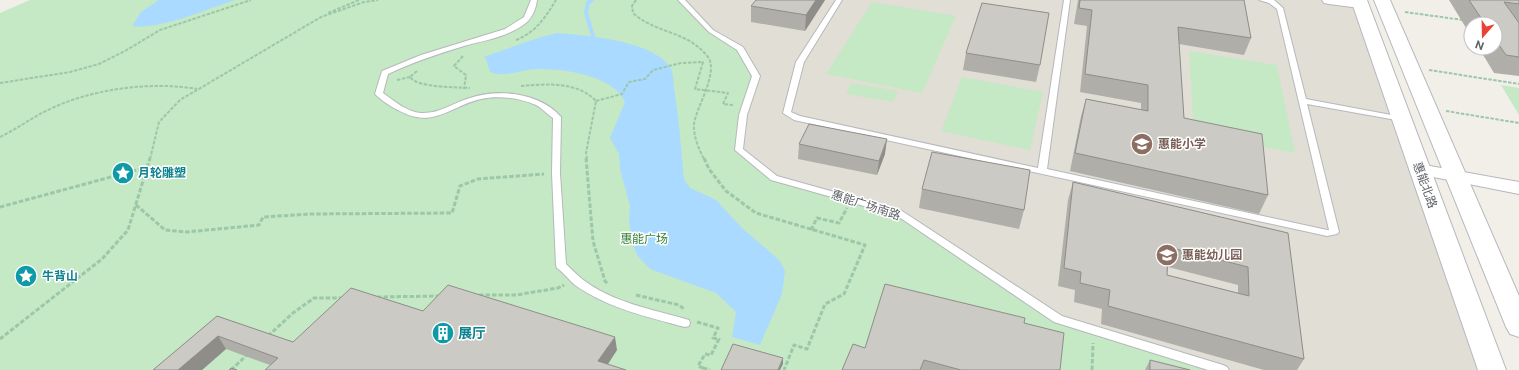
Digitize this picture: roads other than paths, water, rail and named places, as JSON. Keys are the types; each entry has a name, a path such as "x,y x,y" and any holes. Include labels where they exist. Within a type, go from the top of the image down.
{"street":[{"path":"1329,0 1360,2"},
{"name":"惠能北路","path":"1360,2 1492,370"},
{"path":"1384,5 1519,327"},
{"path":"1419,169 1519,188"}],"lane":[{"path":"534,0 531,13 522,23 494,36 412,60 385,73 379,94 404,111 419,115 441,114 480,97 499,96 515,98 538,104 557,117 556,173 561,265 582,284 612,300 652,314 689,322"},
{"name":"惠能广场南路","path":"681,0 711,31 740,49 756,76 743,115 739,150 774,178 899,213 1058,319 1223,370"},
{"path":"839,0 800,62 787,113 797,118 1327,233 1334,232 1280,8 1271,1 1262,0"},
{"path":"1042,172 1068,0"},
{"path":"1302,102 1402,119"}],"water":[{"path":"159,0 235,0 170,22 156,25 132,26 141,12"},
{"path":"556,33 601,38 635,45 662,58 670,67 679,122 684,179 690,188 716,200 742,228 780,261 785,271 782,294 760,345 732,337 736,312 716,293 650,269 637,255 632,242 629,220 630,206 620,169 619,154 610,138 625,102 619,93 610,85 599,79 572,72 535,69 507,74 496,74 490,72 484,57"}],"waterway":[{"path":"592,0 588,3 586,13 593,36"}],"place":[{"name":"惠能小学","path":"1142,144"},
{"name":"月轮雕塑","path":"123,173"},
{"name":"惠能幼儿园","path":"1167,255"},
{"name":"牛背山","path":"26,276"},
{"name":"展厅","path":"443,333"}],"park label":[{"name":"惠能广场","path":"644,239"}]}
